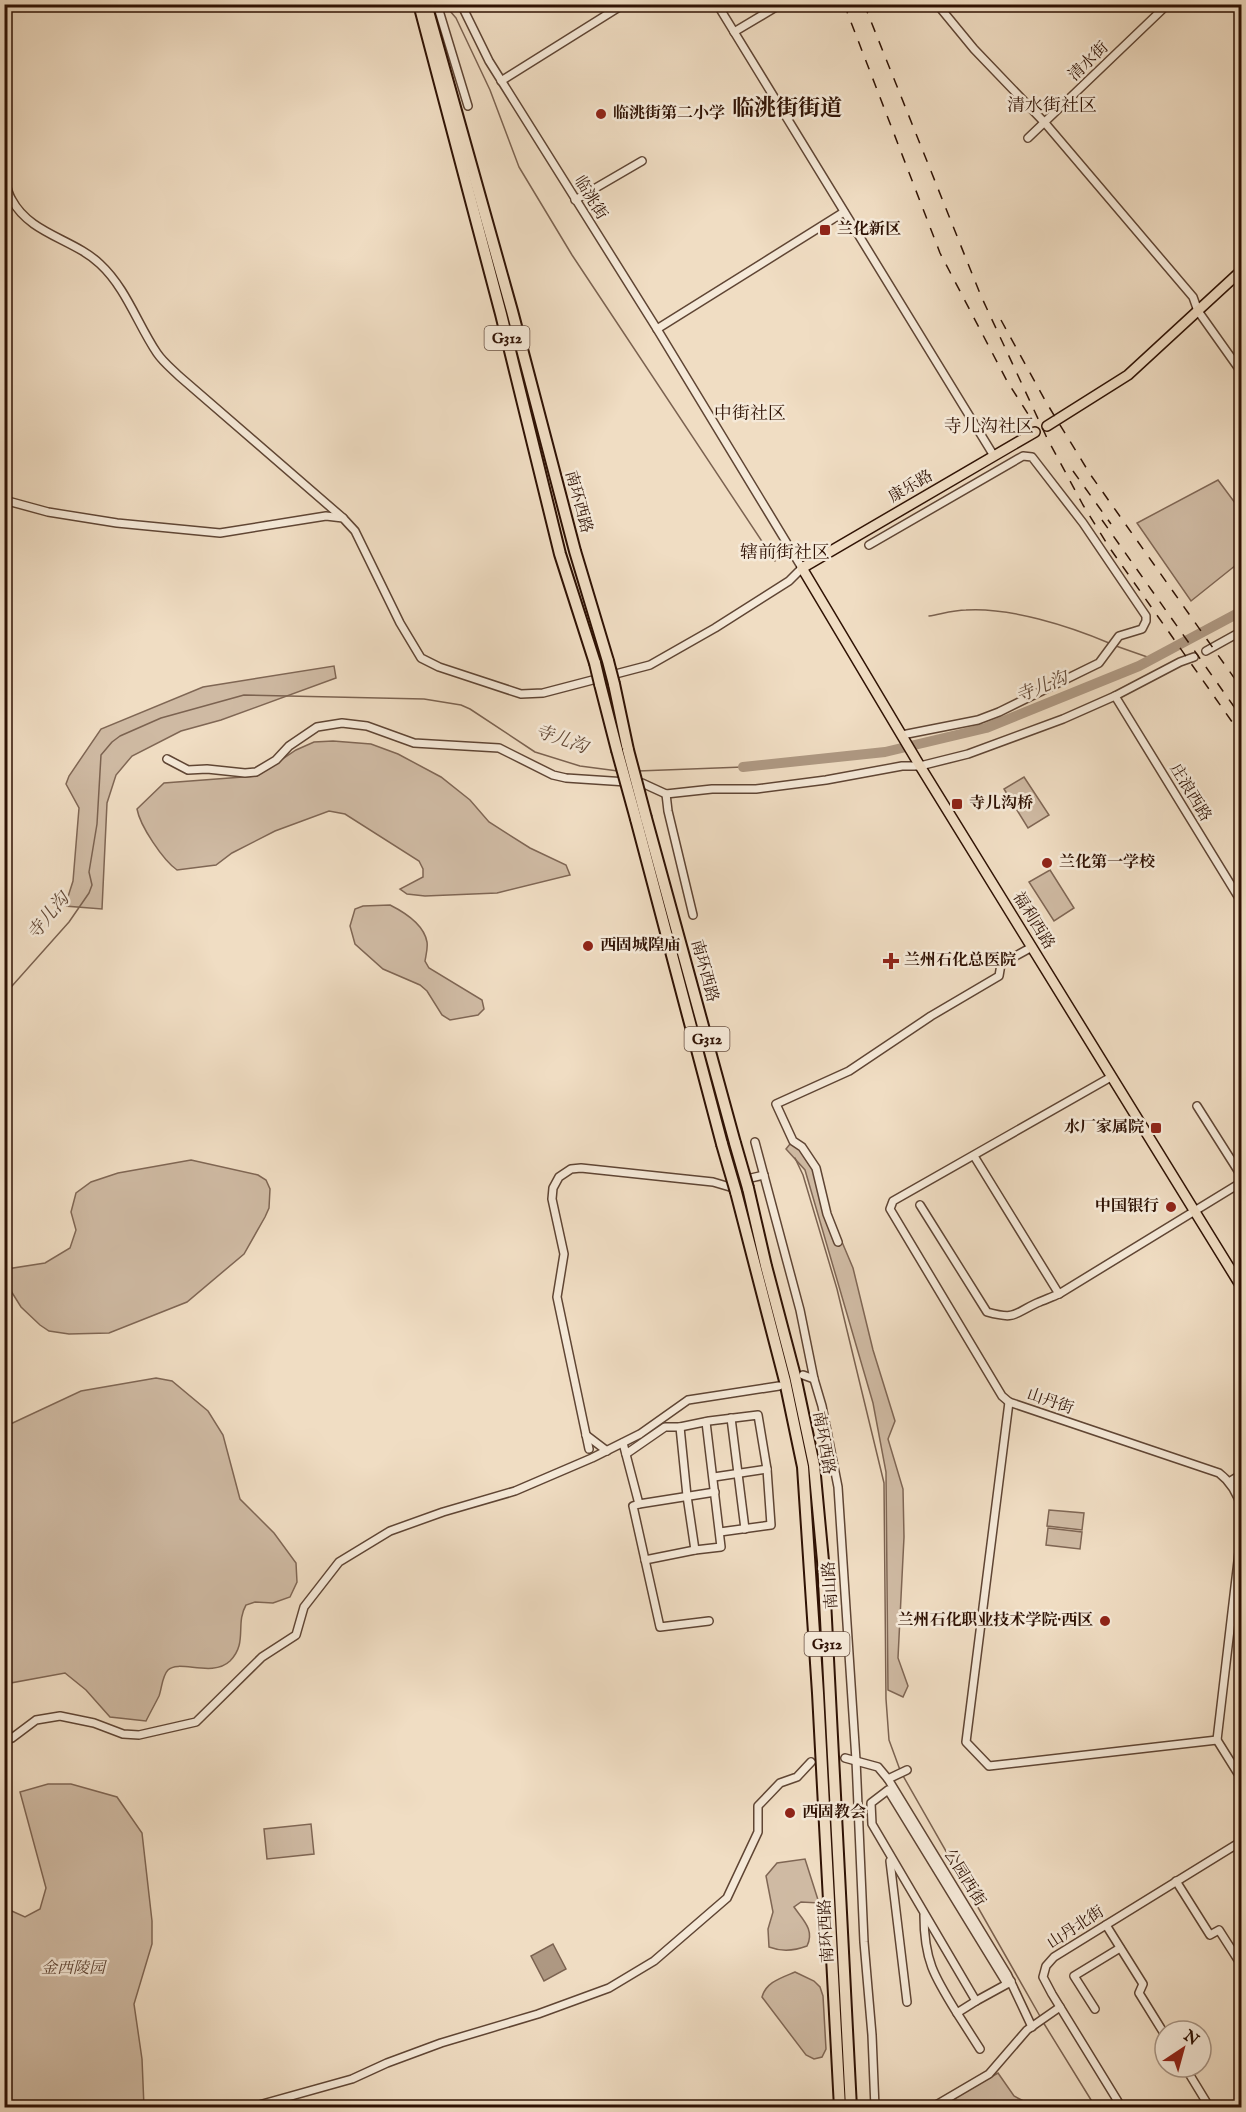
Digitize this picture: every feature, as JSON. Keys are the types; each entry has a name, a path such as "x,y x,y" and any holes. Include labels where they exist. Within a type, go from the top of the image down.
{"highway":[{"name":"南环西路","path":"424,8 506,313 608,661 614,684 623,750"},
{"name":"南环西路","path":"506,313 560,554 623,750 641,819 662,918 736,1192 784,1381 803,1467 818,1693 840,2108"},
{"name":"南环西路","path":"641,819 671,910 748,1188 795,1376 814,1465 823,1561 851,2108"}],"main road":[{"path":"1047,426 1117,383 1242,270"},
{"name":"康乐路","path":"802,568 1035,432"},
{"name":"福利西路","path":"802,568 919,764 1242,1288"}],"street":[{"path":"437,4 468,106"},
{"name":"临洮街","path":"460,4 501,81 657,329 802,568"},
{"path":"501,81 624,4"},
{"path":"717,4 994,456"},
{"path":"734,32 781,4"},
{"path":"937,4 974,48 1045,123 1193,297 1198,311 1242,373"},
{"name":"清水街","path":"1028,138 1168,4"},
{"path":"575,200 642,161"},
{"path":"4,178 11,200 32,223 86,252 101,265 119,288 158,355 355,531 400,623 421,658 439,667 521,694 543,693 650,664 715,628 789,581 802,568"},
{"path":"657,329 844,212"},
{"path":"869,546 1021,456 1030,456 1083,523 1145,612 1146,621 1142,629 1119,636 1099,663 978,720 903,737"},
{"path":"4,500 48,512 117,523 220,533 326,516 343,518"},
{"path":"1206,651 1242,631"},
{"path":"167,759 188,770 207,768 245,773 256,772 276,760 288,746 317,727 342,723 367,726 414,743 499,748 553,775 566,778 642,783 666,794 712,789 756,789 826,780 968,754 1115,696 1194,657"},
{"name":"庄浪西路","path":"1115,696 1242,903"},
{"path":"666,794 693,915"},
{"path":"838,1242 827,1214 816,1168 802,1147 793,1141 776,1104 849,1071 931,1016 999,976 1000,964 1032,947"},
{"path":"1059,1294 974,1156 1112,1077"},
{"path":"1197,1106 1242,1177"},
{"name":"南山路","path":"755,1142 800,1310 838,1486 856,1760 864,1942 872,2035 874,2108"},
{"name":"山丹街","path":"974,1156 893,1201 890,1205 891,1212 1002,1396 1009,1402 1219,1473 1228,1482 1241,1505"},
{"path":"589,1449 557,1297 564,1254 552,1199 557,1180 566,1171 581,1168 713,1182 730,1187 763,1172"},
{"path":"920,1204 987,1312 1010,1316 1020,1314 1059,1294 1242,1182"},
{"path":"802,1376 814,1378"},
{"path":"4,1741 12,1738 36,1719 60,1716 94,1722 123,1734 138,1735 196,1722 262,1657 296,1635 304,1607 339,1562 390,1531 443,1512 515,1491 607,1451 640,1434 688,1400 778,1386"},
{"path":"1009,1402 966,1742 988,1766 1217,1740"},
{"path":"626,1454 665,1427 680,1427 758,1415 767,1469 771,1525 720,1532"},
{"path":"731,1418 745,1529"},
{"path":"645,1560 721,1547 706,1422"},
{"path":"680,1427 695,1550"},
{"path":"586,1435 607,1451"},
{"path":"623,1443 639,1504"},
{"path":"714,1477 767,1469"},
{"path":"1228,1482 1242,1474"},
{"path":"709,1621 660,1627 633,1506 715,1492"},
{"path":"1242,1527 1217,1740 1242,1780"},
{"name":"公园西街","path":"846,1758 878,1767 890,1778 1009,1983 1032,2027"},
{"path":"248,2108 352,2079 441,2043 538,2014 609,1988 654,1960 727,1898 758,1832 758,1806 780,1783 797,1777 811,1762"},
{"path":"890,1778 905,1770"},
{"path":"957,2013 1009,1983 888,1790 871,1803 872,1824 976,2001"},
{"name":"山丹北街","path":"1060,2007 1043,1977 1046,1966 1054,1957 1242,1841"},
{"path":"890,1858 907,2002"},
{"path":"1176,1881 1210,1935 1219,1930 1242,1966"},
{"path":"924,1915 924,1942 934,1975 980,2049"},
{"path":"1106,1925 1143,1984 1139,1993 1155,2019"},
{"path":"1095,2009 1074,1976 1120,1948"},
{"path":"931,2108 989,2074 1018,2039 1039,2020 1060,2007 1122,2108"},
{"path":"1192,2079 1210,2108"}],"green space":[{"path":"1218,480 1241,511 1241,561 1191,601 1137,523"},
{"path":"334,666 336,678 221,720 181,731 132,756 116,775 107,803 102,909 65,906 73,881 79,808 66,784 101,729 203,687"},
{"path":"314,742 371,744 398,754 441,777 470,800 489,822 530,848 566,865 570,875 497,893 425,896 407,894 400,889 423,877 423,869 419,861 345,814 329,811 275,831 232,853 216,865 177,870 165,859 153,842 139,816 137,809 164,783 257,776 296,750"},
{"path":"1024,777 1049,815 1028,828 1004,789"},
{"path":"1050,870 1074,908 1054,921 1029,882"},
{"path":"390,905 407,915 422,930 427,942 425,961 429,968 482,1000 484,1009 478,1015 450,1020 442,1015 427,991 420,985 383,969 355,944 350,926 355,909 363,906"},
{"path":"790,1144 801,1145 810,1154 826,1204 853,1268 873,1350 895,1421 888,1439 903,1489 904,1537 898,1658 908,1686 903,1697 888,1690 886,1472 873,1403 805,1170 786,1149"},
{"path":"191,1160 258,1175 266,1180 270,1189 269,1208 244,1254 187,1302 109,1333 69,1334 49,1331 21,1307 6,1283 7,1269 45,1263 70,1248 76,1230 71,1212 76,1193 91,1182 118,1173"},
{"path":"156,1378 172,1381 208,1411 223,1435 240,1499 274,1533 296,1563 297,1582 290,1597 273,1603 255,1602 246,1605 241,1619 239,1647 230,1661 223,1666 205,1668 180,1666 168,1670 159,1696 146,1721 110,1717 86,1690 65,1673 5,1684 4,1427 81,1391"},
{"path":"1049,1510 1084,1513 1082,1530 1047,1526"},
{"path":"1048,1528 1082,1532 1080,1549 1046,1545"},
{"name":"金西陵园","path":"48,1784 71,1784 117,1797 142,1833 152,1921 152,1944 134,2004 142,2059 144,2107 5,2107 5,1908 25,1917 40,1909 46,1888 20,1792"},
{"path":"311,1824 314,1854 267,1859 264,1829"},
{"path":"805,1859 819,1903 801,1902 794,1907 809,1930 807,1946 788,1950 769,1947 768,1929 773,1912 766,1876 777,1863"},
{"path":"795,1972 814,1981 820,1987 823,1996 826,2049 822,2057 814,2059 806,2055 762,1997 771,1984"},
{"path":"998,2073 1014,2096 1035,2107 939,2107"}],"shaded area":[{"path":"553,1944 566,1969 544,1981 531,1956"}],"waterway":[{"path":"441,7 450,11 456,18 490,90 519,167 572,255 775,561"},
{"path":"929,616 961,610 1001,612 1058,624 1109,643"},
{"name":"寺儿沟","path":"743,767 885,752 986,728 1139,666 1242,611"},
{"path":"1116,646 1153,659"},
{"name":"寺儿沟","path":"4,995 69,922 89,893 92,885 89,872 97,824 101,755 120,736 161,718 244,695 424,699 461,705 470,709 535,752 580,766 618,771"},
{"name":"寺儿沟","path":"638,771 743,767"},
{"path":"795,1158 803,1175 837,1289 884,1483 886,1699 889,1740 900,1770"},
{"path":"902,1774 1041,2018"},
{"path":"1043,2022 1096,2108"}],"railway":[{"path":"844,4 940,253 1007,381 1028,414"},
{"path":"864,4 981,296 1047,438 1083,505 1109,547 1242,736"},
{"path":"1001,320 1046,402 1090,474 1242,689"},
{"path":"1073,471 1111,524"},
{"path":"1102,520 1242,718"}],"place":[{"name":"临洮街第二小学","path":"601,114"},
{"name":"兰化新区","path":"825,230"},
{"name":"寺儿沟桥","path":"957,804"},
{"name":"兰化第一学校","path":"1047,863"},
{"name":"西固城隍庙","path":"588,946"},
{"name":"兰州石化总医院","path":"891,961"},
{"name":"水厂家属院","path":"1156,1128"},
{"name":"中国银行","path":"1171,1207"},
{"name":"兰州石化职业技术学院·西区","path":"1105,1621"},
{"name":"西固教会","path":"790,1813"}],"district":[{"name":"清水街社区","path":"1052,106"},
{"name":"临洮街街道","path":"787,109"},
{"name":"中街社区","path":"750,414"},
{"name":"寺儿沟社区","path":"989,427"},
{"name":"辖前街社区","path":"785,553"}]}
